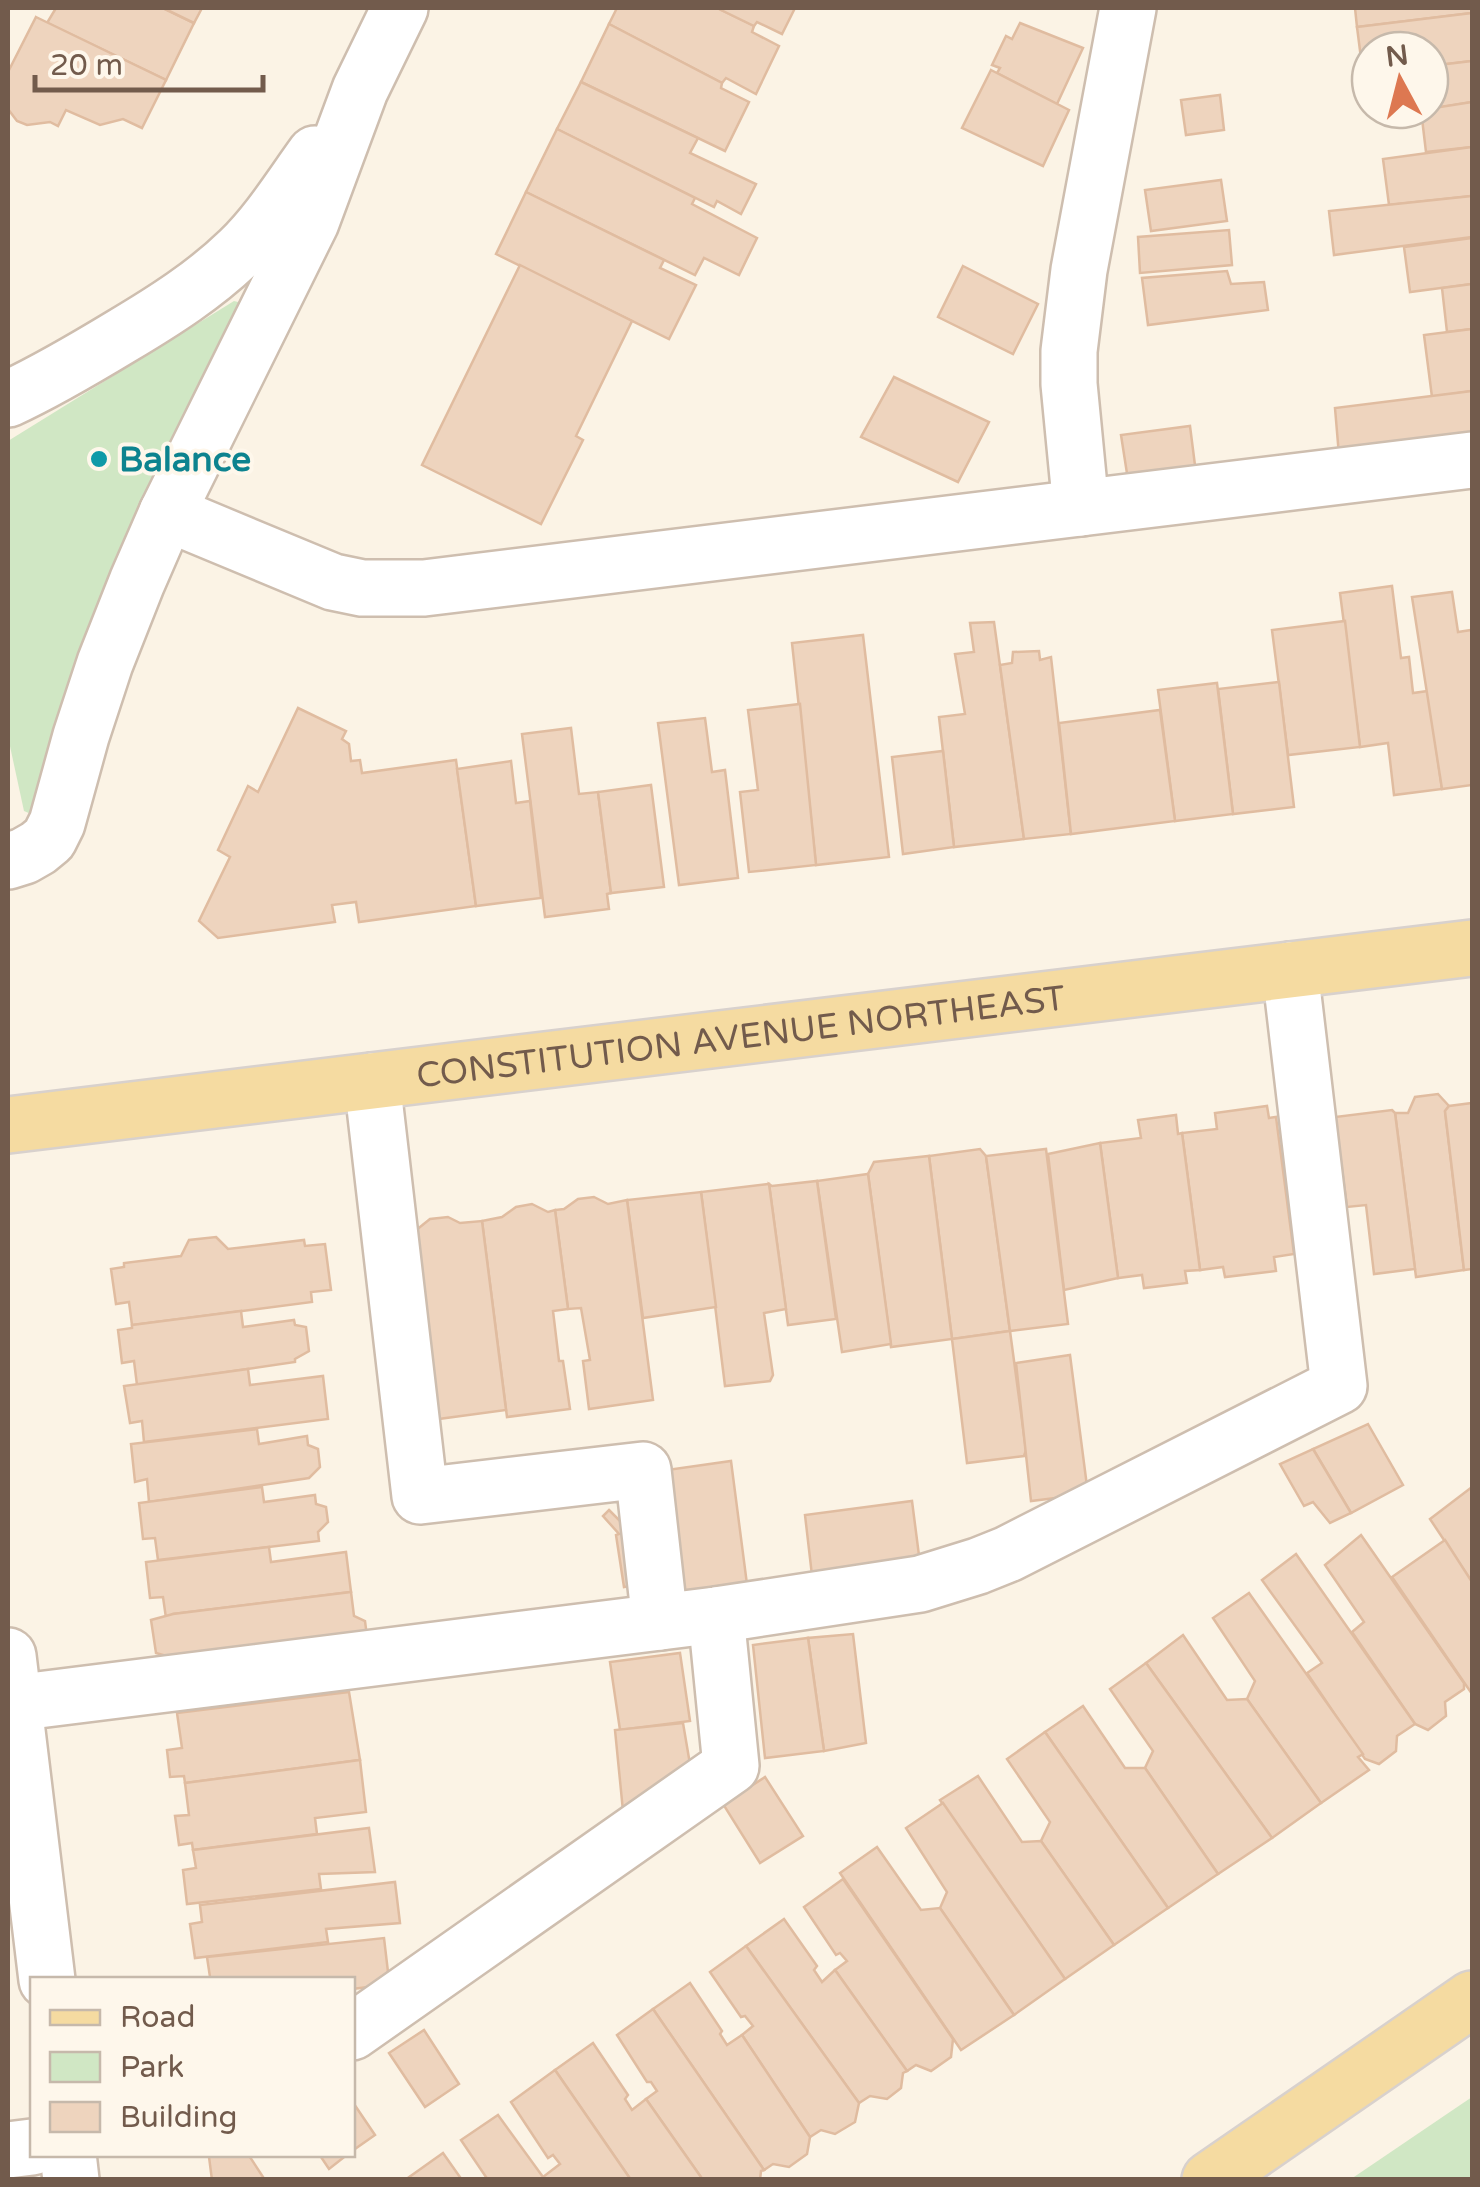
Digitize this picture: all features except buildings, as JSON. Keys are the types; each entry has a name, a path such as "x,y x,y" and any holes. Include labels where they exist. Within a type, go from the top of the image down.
{"main road":[{"name":"CONSTITUTION AVENUE NORTHEAST","path":"8,1125 1472,948"},
{"path":"1210,2180 1472,2000"}],"street":[{"path":"8,860 38,848 49,839 57,823 105,663 137,582 167,513 311,222 360,90 400,8"},
{"path":"1080,508 1069,351 1079,270 1128,8"},
{"path":"8,399 94,353 206,282 268,220 360,90"},
{"path":"167,513 332,582 389,590 1472,460"},
{"path":"47,1977 10,1672 660,1622 920,1584 1008,1554 1340,1386 1290,970"},
{"path":"372,1082 420,1496 643,1470 660,1622"},
{"path":"355,2030 731,1766 716,1615"}],"green space":[{"path":"234,301 242,303 31,814 24,811 8,737 8,441"},
{"path":"1472,2097 1472,2179 1351,2179"}],"place":[{"name":"Balance","path":"99,459"}]}
